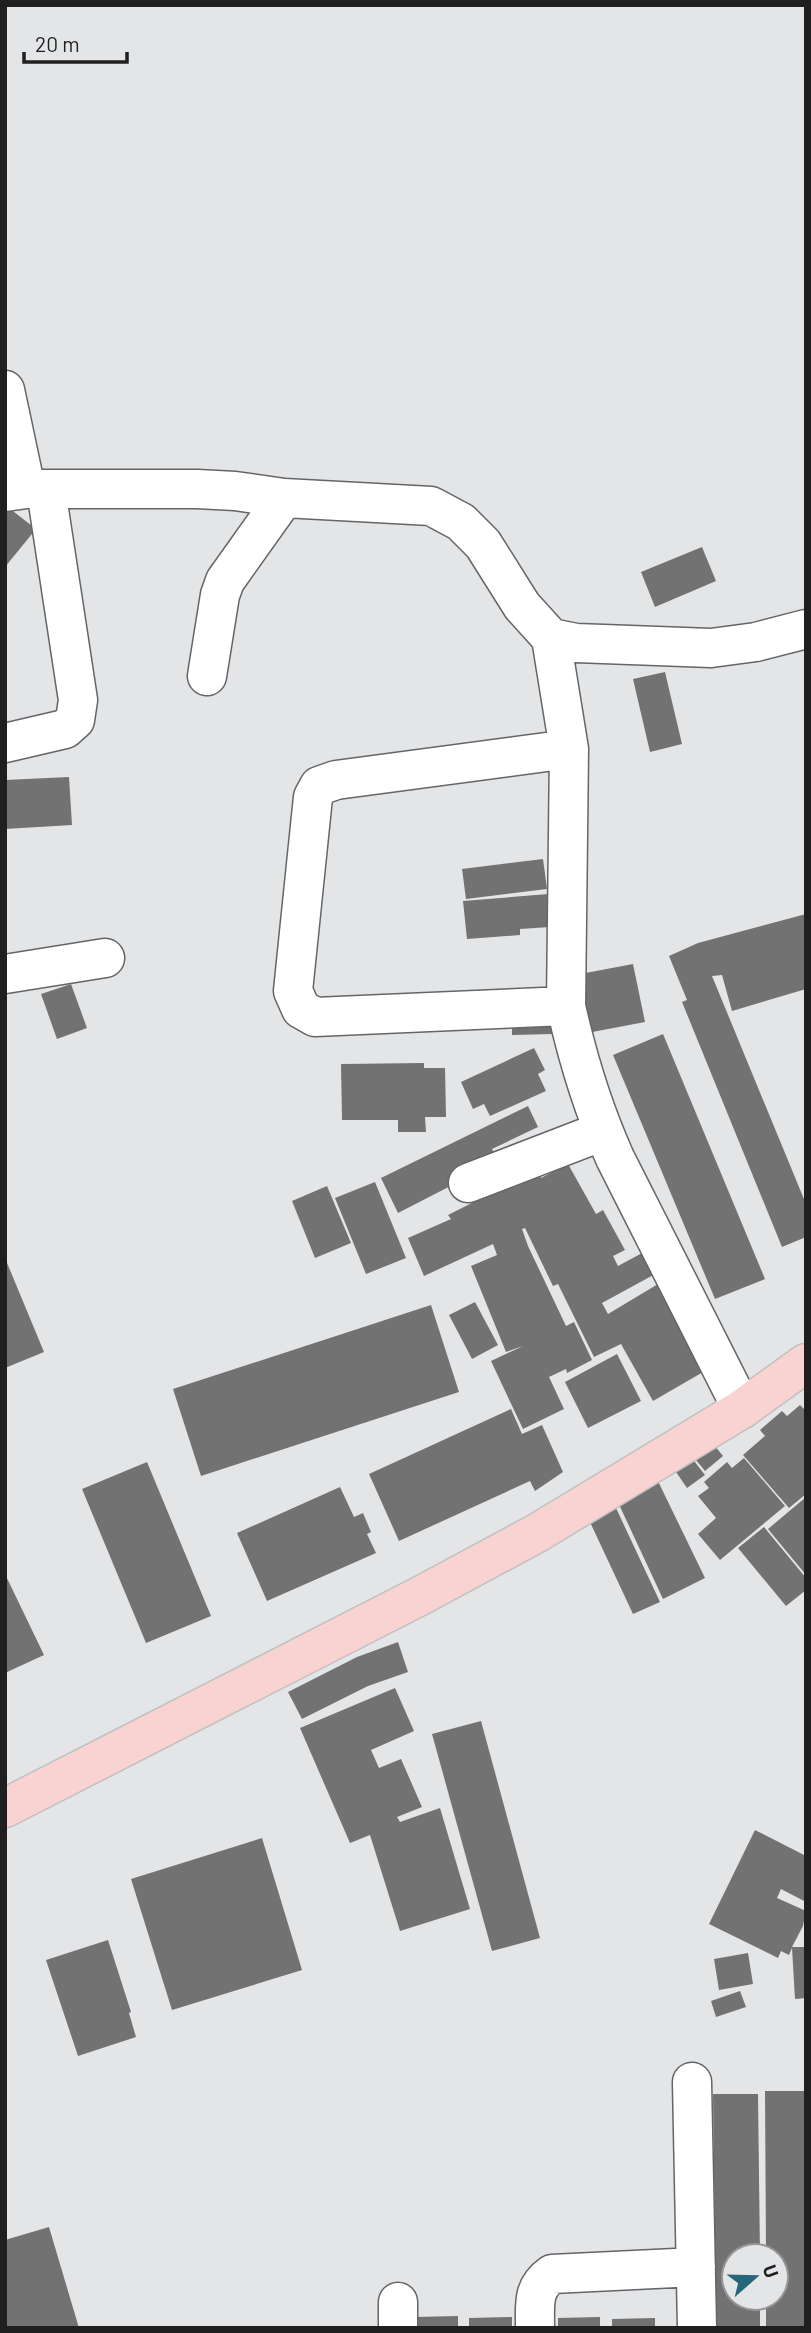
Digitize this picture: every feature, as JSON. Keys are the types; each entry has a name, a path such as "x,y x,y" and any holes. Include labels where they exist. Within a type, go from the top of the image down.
{"main road":[{"path":"5,1808 432,1590 537,1533 742,1409 806,1363"}],"street":[{"path":"5,390 26,490 78,700 75,720 65,729 5,743"},
{"path":"26,490 197,489 284,498 431,506 461,522 483,544 522,606 551,638 569,749 566,1006 571,1029 603,1130 615,1158 742,1409"},
{"path":"206,676 220,595 225,581 284,498"},
{"path":"551,638 576,643 711,648 756,642 806,629"},
{"path":"566,1006 315,1017 301,1009 293,991 313,797 319,786 336,780 569,749"},
{"path":"5,975 105,958"},
{"path":"468,1183 603,1130"},
{"path":"692,2082 697,2328"},
{"path":"534,2328 535,2302 540,2283 552,2274 696,2267"}],"building":[{"path":"9,508 36,529 5,567 5,513"},
{"path":"702,547 716,581 655,607 641,572"},
{"path":"665,672 682,744 650,752 633,679"},
{"path":"69,777 72,825 5,829 5,780"},
{"path":"543,859 547,889 466,899 462,869"},
{"path":"548,894 550,927 520,929 520,935 467,939 463,901"},
{"path":"806,914 806,989 732,1011 722,975 712,976 806,1204 806,1237 782,1247 682,1002 687,1000 669,956 698,943"},
{"path":"633,964 645,1022 587,1033 575,975"},
{"path":"71,984 87,1028 57,1039 41,994"},
{"path":"552,1013 553,1034 512,1035 512,1014"},
{"path":"663,1034 765,1279 715,1299 613,1055"},
{"path":"534,1048 545,1070 538,1074 546,1091 490,1116 484,1104 473,1109 461,1082"},
{"path":"424,1063 424,1068 445,1068 446,1117 425,1117 426,1132 398,1132 398,1120 342,1120 341,1064"},
{"path":"528,1106 538,1127 492,1149 499,1161 398,1213 381,1178"},
{"path":"568,1164 596,1214 603,1210 625,1250 613,1256 618,1266 644,1252 657,1273 602,1303 608,1314 663,1281 710,1368 653,1401 621,1344 594,1357 558,1284 553,1286 525,1228 522,1229 528,1246 566,1326 574,1322 592,1360 567,1373 566,1369 549,1377 564,1409 523,1429 491,1361 523,1346 506,1352 471,1266 497,1255 493,1244 424,1276 408,1238 451,1219 448,1215 537,1170 541,1178"},
{"path":"375,1182 406,1258 366,1274 335,1198"},
{"path":"327,1186 351,1243 315,1258 292,1201"},
{"path":"5,1258 44,1352 5,1368"},
{"path":"475,1302 498,1345 472,1359 449,1315"},
{"path":"431,1305 459,1392 201,1476 173,1389"},
{"path":"617,1354 641,1401 588,1428 565,1382"},
{"path":"800,1405 806,1411 806,1494 789,1508 743,1455 765,1436 760,1430 782,1411 787,1416"},
{"path":"511,1409 522,1434 542,1425 563,1472 535,1491 530,1481 399,1541 369,1474"},
{"path":"714,1445 723,1456 705,1471 696,1460"},
{"path":"691,1457 705,1475 687,1488 674,1469"},
{"path":"744,1458 785,1506 720,1560 698,1534 716,1518 698,1496 709,1488 704,1482 727,1462 732,1468"},
{"path":"147,1462 211,1616 146,1643 82,1489"},
{"path":"655,1475 705,1578 663,1599 616,1498"},
{"path":"340,1487 354,1517 363,1513 371,1532 367,1534 376,1553 267,1601 237,1533"},
{"path":"806,1497 806,1575 768,1529"},
{"path":"616,1508 660,1602 633,1614 589,1520"},
{"path":"764,1527 806,1578 806,1590 786,1606 738,1548"},
{"path":"5,1574 44,1655 5,1673"},
{"path":"398,1642 408,1672 368,1686 302,1719 288,1692 357,1657"},
{"path":"395,1688 414,1731 371,1750 379,1768 401,1759 422,1807 397,1817 400,1822 440,1808 470,1909 400,1931 370,1835 350,1843 300,1728"},
{"path":"481,1721 540,1938 492,1951 432,1734"},
{"path":"755,1830 806,1856 806,1902 781,1889 777,1898 806,1911 803,1926 792,1947 806,1947 806,1998 795,1999 792,1948 789,1955 781,1951 778,1958 709,1924"},
{"path":"262,1838 302,1970 172,2010 131,1879"},
{"path":"108,1940 131,2012 129,2013 136,2037 78,2056 46,1960"},
{"path":"748,1953 753,1984 719,1990 714,1959"},
{"path":"740,1991 746,2007 716,2017 711,2001"},
{"path":"765,2091 806,2091 806,2328 766,2328 766,2312 790,2312 790,2242 766,2242"},
{"path":"713,2094 758,2094 760,2242 720,2242 720,2312 760,2312 760,2328 716,2328"},
{"path":"49,2227 79,2328 5,2328 5,2240"},
{"path":"458,2316 458,2328 415,2328 415,2317"},
{"path":"512,2317 512,2328 469,2328 469,2318"},
{"path":"600,2317 600,2328 558,2328 558,2318"},
{"path":"655,2318 655,2328 612,2328 612,2319"}]}
